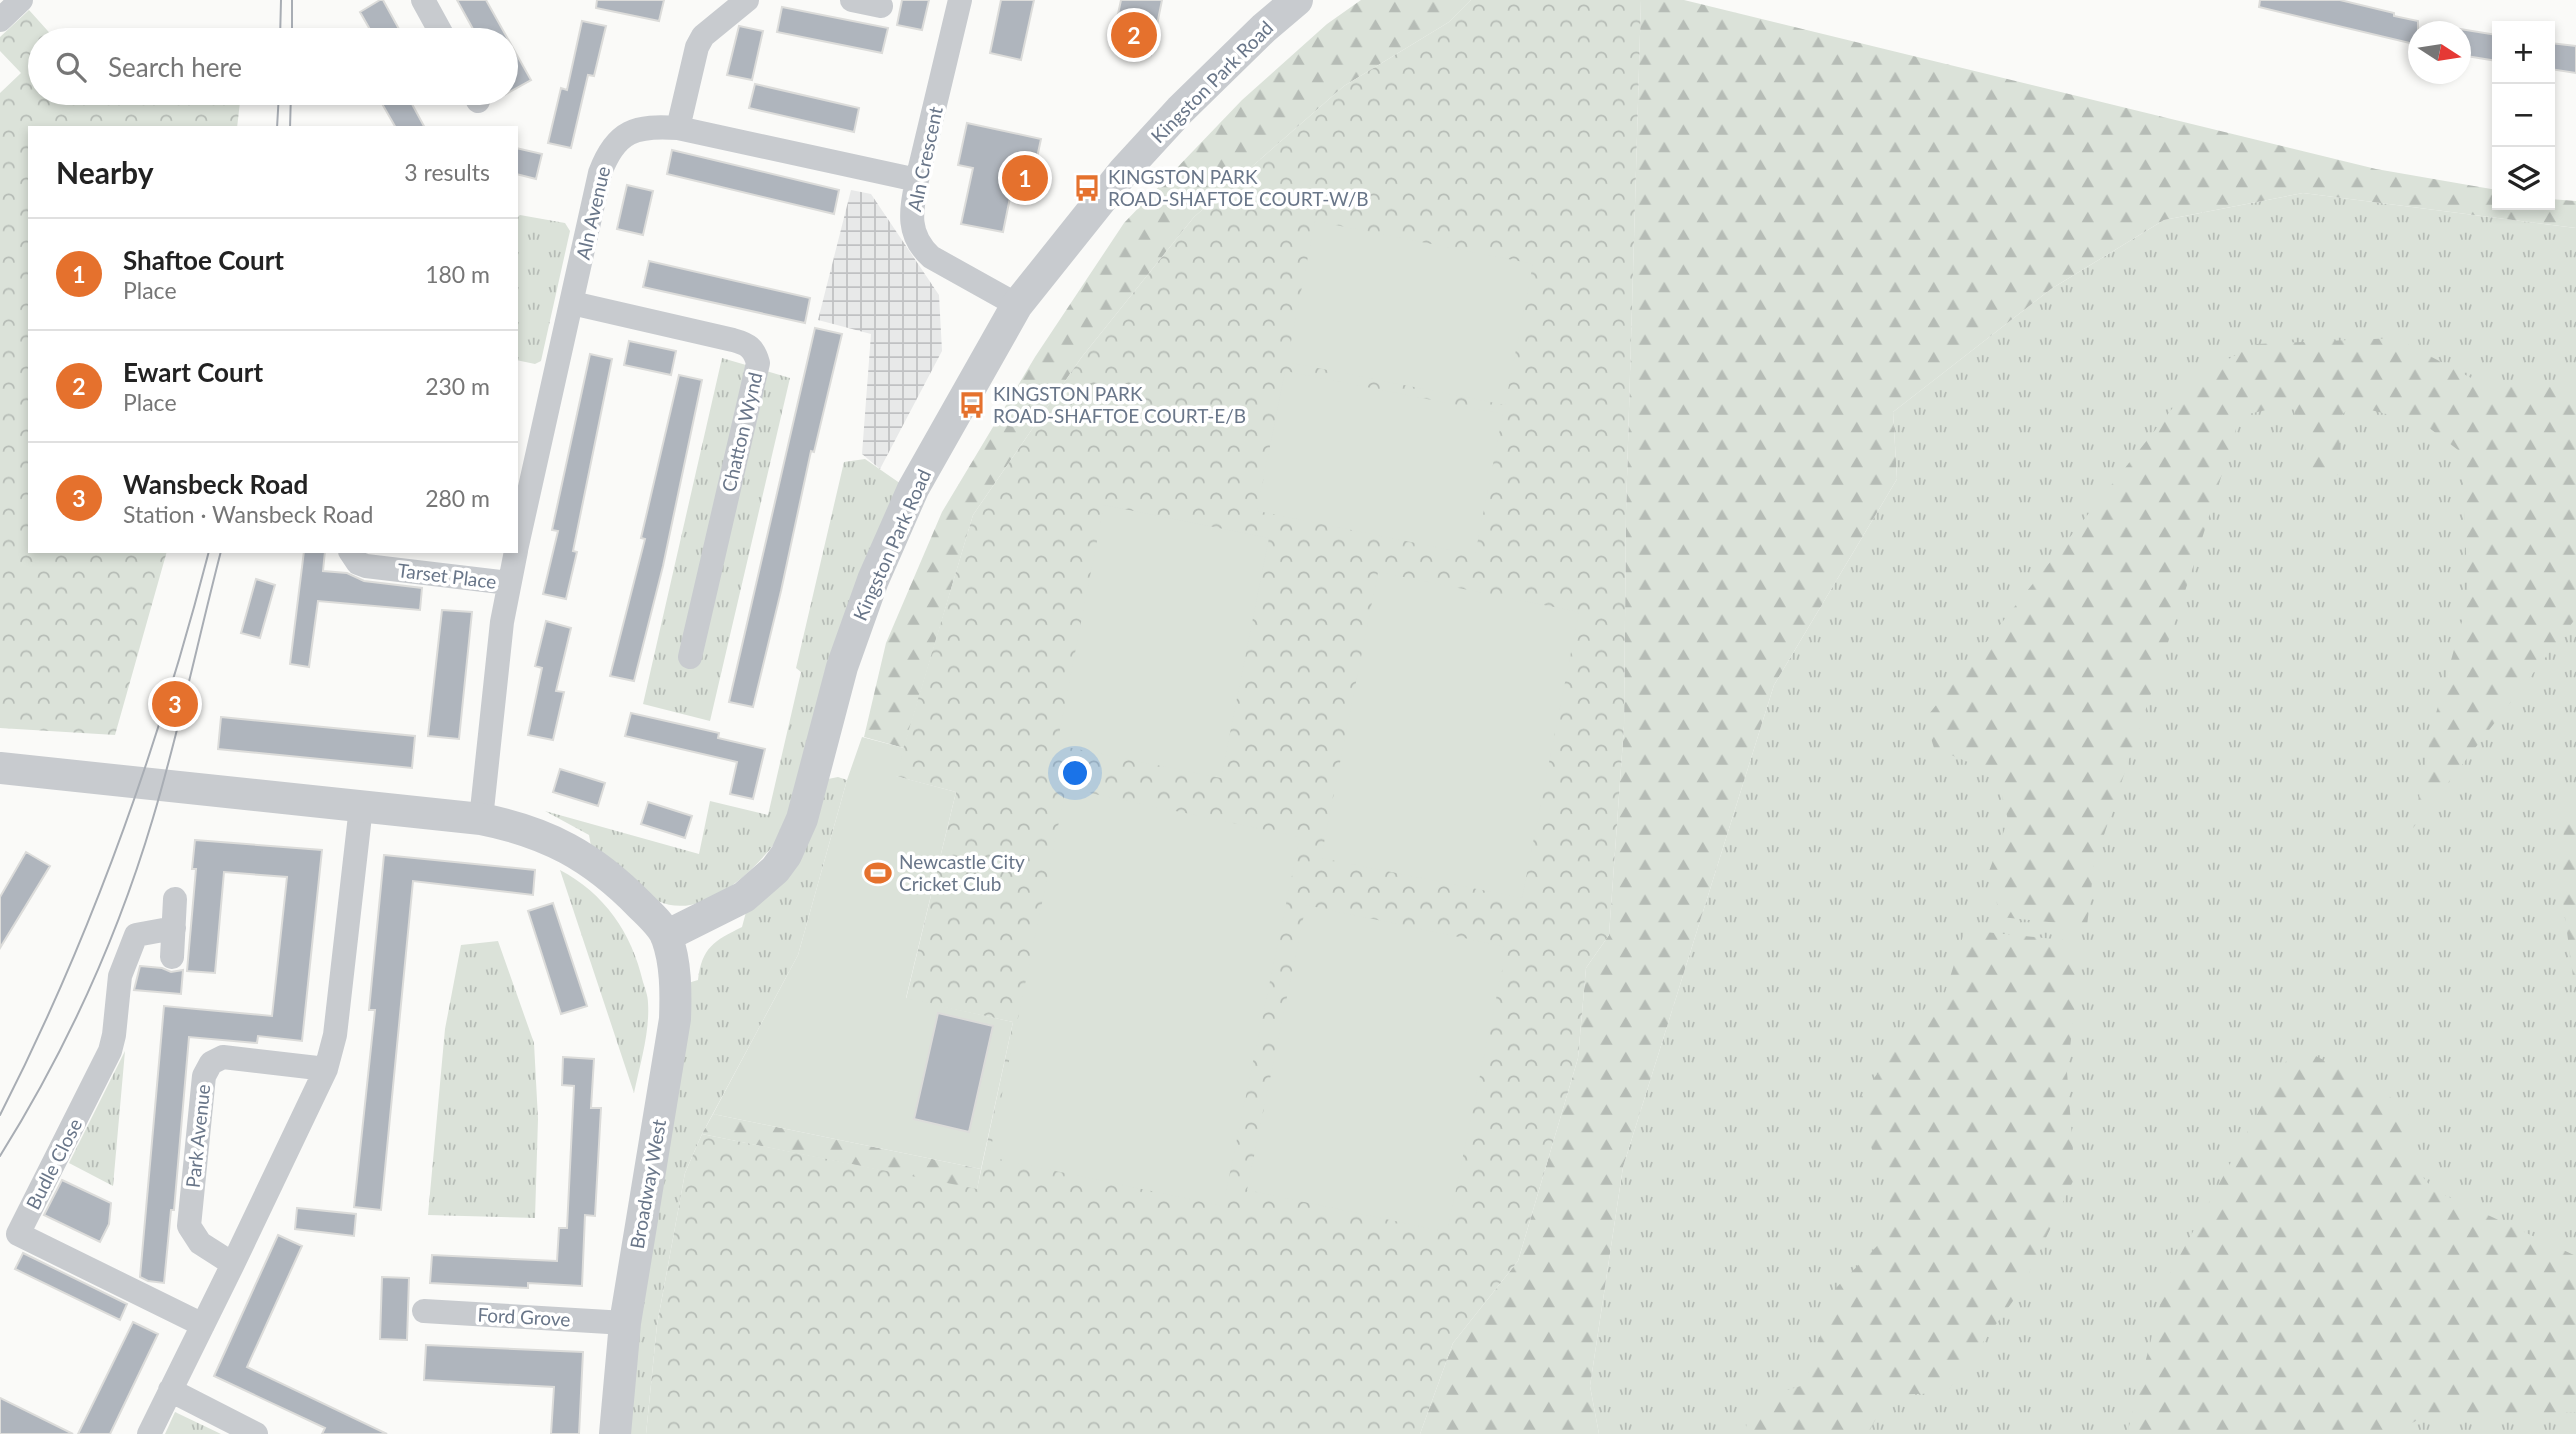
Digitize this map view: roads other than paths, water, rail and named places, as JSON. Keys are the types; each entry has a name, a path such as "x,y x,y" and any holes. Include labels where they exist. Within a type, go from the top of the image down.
{"street":[{"path":"0,20 21,0"},
{"path":"423,0 438,28"},
{"path":"678,128 697,47 704,36 747,0"},
{"path":"852,0 881,6"},
{"name":"Aln Crescent","path":"960,0 917,180 912,228 919,246 931,257 1017,305"},
{"name":"Kingston Park Road","path":"666,936 744,897 775,870 794,841 842,667 873,580 914,489 1017,305 1124,171 1171,120 1255,37 1297,0"},
{"name":"Aln Avenue","path":"519,523 600,173 606,156 626,134 639,128 678,128 917,180"},
{"name":"Chatton Wynd","path":"572,303 733,340 746,344 755,351 758,363 690,657"},
{"name":"Tarset Place","path":"351,553 358,563 366,566 509,583"},
{"name":"Aln Avenue","path":"481,819 502,622 515,553"},
{"path":"0,768 481,819 506,824 546,837 583,857 636,901 666,936"},
{"path":"149,1434 326,1069 335,1035 361,807"},
{"path":"172,957 175,899"},
{"name":"Budle Close","path":"174,928 136,935 120,976 110,1051 18,1234 203,1325"},
{"name":"Broadway West","path":"615,1434 625,1323 675,1018 674,977 666,936"},
{"name":"Park Avenue","path":"233,1264 200,1244 189,1226 204,1076 211,1063 223,1057 326,1069"},
{"name":"Ford Grove","path":"424,1311 625,1323"},
{"path":"170,1390 256,1434"}],"tram line":[{"path":"280,28 281,0"},
{"path":"292,0 292,28"},
{"path":"277,126 278,105"},
{"path":"290,126 291,105"},
{"path":"0,1115 64,979 120,839 168,696 208,553"},
{"path":"0,1156 68,1034 123,906 162,785 221,553"}],"place":[{"name":"Ewart Court","path":"1134,35"},
{"name":"Shaftoe Court","path":"1025,178"},
{"name":"KINGSTON PARK ROAD-SHAFTOE COURT-W/B","path":"1087,188"},
{"name":"KINGSTON PARK ROAD-SHAFTOE COURT-E/B","path":"972,405"},
{"name":"Wansbeck Road","path":"175,704"},
{"name":"Newcastle City Cricket Club","path":"878,873"}]}
